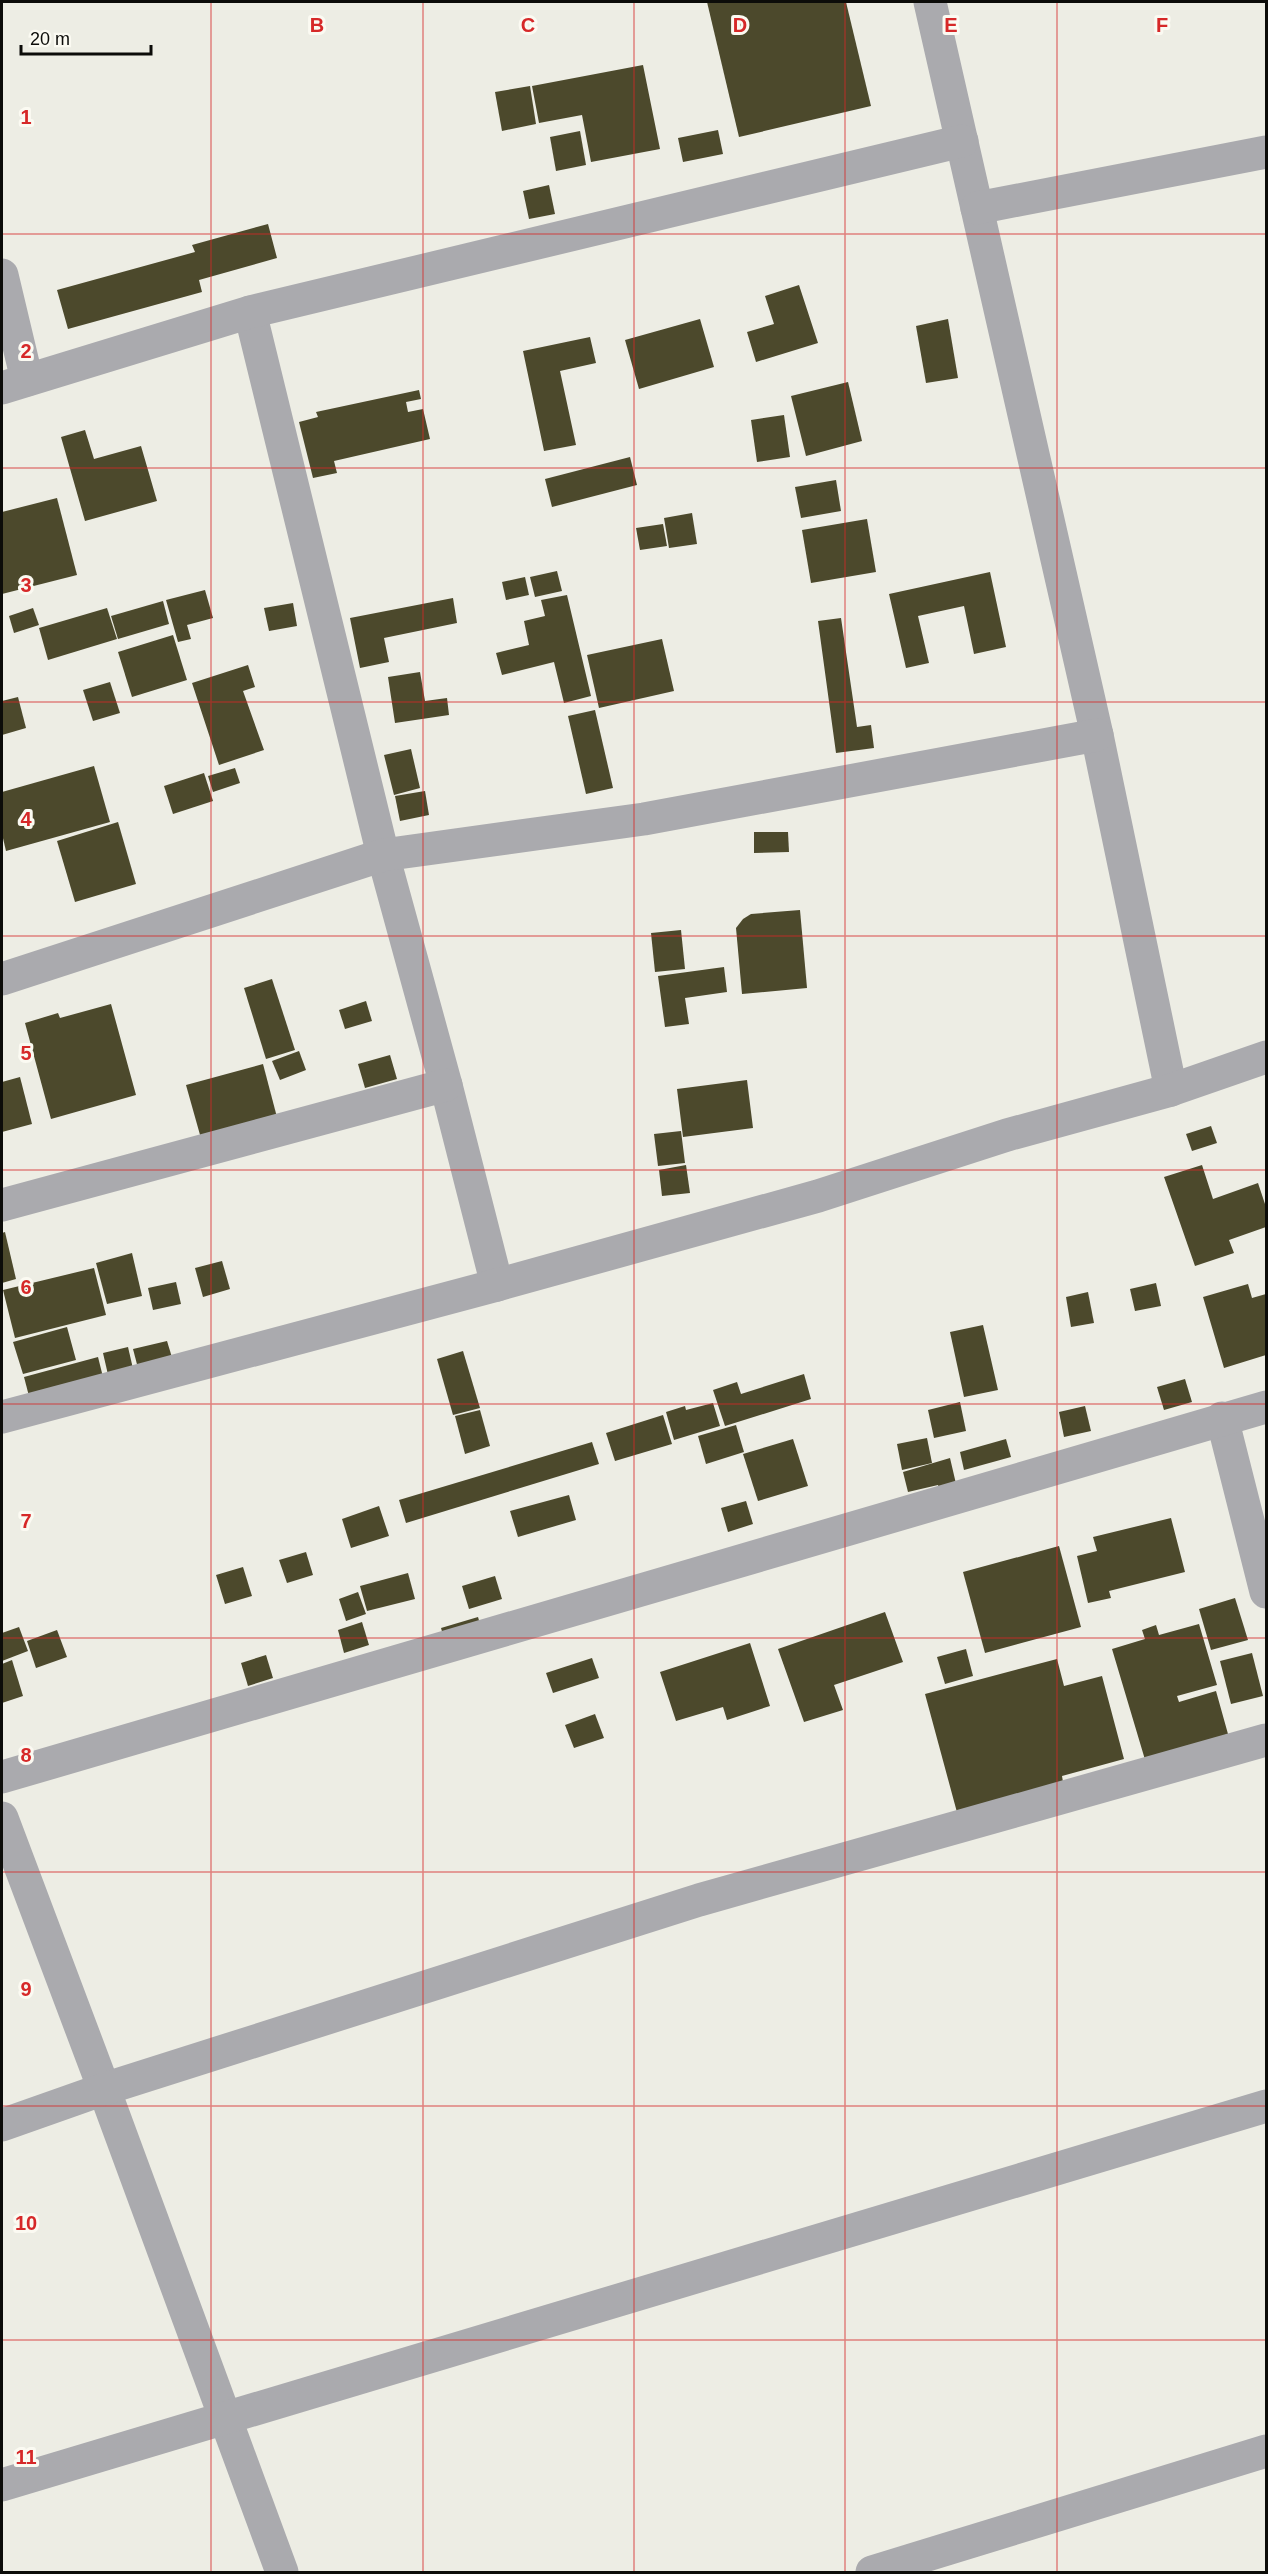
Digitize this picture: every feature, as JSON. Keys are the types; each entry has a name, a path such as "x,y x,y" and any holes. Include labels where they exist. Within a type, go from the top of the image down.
{"street":[{"path":"930,2 1097,735 1171,1090"},
{"path":"2,274 14,384 250,312 962,141"},
{"path":"977,208 1266,152"},
{"path":"250,312 383,855 446,1085 497,1285"},
{"path":"2,979 383,855 644,819 1097,735"},
{"path":"2,1417 497,1285 818,1196 1007,1135 1171,1090 1266,1057"},
{"path":"2,1205 446,1085"},
{"path":"2,1777 1222,1418 1266,1407"},
{"path":"1222,1418 1266,1592"},
{"path":"2,2125 104,2089 699,1900 1266,1740"},
{"path":"2,1818 282,2572"},
{"path":"2,2485 1266,2106"},
{"path":"889,2570 1266,2451"}],"building":[{"path":"707,2 846,2 871,106 739,137"},
{"path":"643,65 660,149 591,162 582,115 539,123 532,86"},
{"path":"530,86 536,124 502,131 495,92"},
{"path":"718,130 723,154 683,162 678,138"},
{"path":"580,131 586,165 556,171 550,137"},
{"path":"549,185 555,214 529,219 523,191"},
{"path":"268,224 277,258 199,280 202,292 68,329 57,290 195,252 192,245"},
{"path":"799,285 818,343 756,362 747,332 774,324 765,296"},
{"path":"700,319 714,367 639,389 625,340"},
{"path":"948,319 958,378 926,383 916,326"},
{"path":"590,337 596,363 560,371 576,445 544,451 523,351"},
{"path":"848,382 862,441 806,456 791,396"},
{"path":"419,390 421,399 406,402 408,412 423,409 430,439 334,461 337,473 313,478 299,422 318,417 316,412"},
{"path":"784,415 790,457 757,462 751,420"},
{"path":"85,430 94,459 141,446 157,501 85,521 61,437"},
{"path":"630,457 637,485 552,507 545,479"},
{"path":"836,480 841,511 801,518 795,487"},
{"path":"57,498 77,575 2,594 2,512"},
{"path":"692,513 697,544 669,548 664,518"},
{"path":"867,519 876,572 811,583 802,530"},
{"path":"663,524 667,546 640,550 636,528"},
{"path":"557,571 562,591 535,597 530,577"},
{"path":"990,572 1006,647 974,654 964,606 918,616 929,663 906,668 889,594"},
{"path":"525,577 529,595 506,600 502,582"},
{"path":"205,590 213,618 187,625 191,639 178,642 166,600"},
{"path":"567,595 591,696 564,703 554,662 502,675 496,653 529,645 524,621 545,616 541,600"},
{"path":"453,598 457,623 384,638 389,662 360,668 350,618"},
{"path":"163,601 169,624 118,639 111,616"},
{"path":"293,603 297,626 269,631 264,608"},
{"path":"33,608 39,625 14,633 9,616"},
{"path":"107,608 117,639 48,660 39,628"},
{"path":"841,618 857,727 871,725 874,748 836,753 818,621"},
{"path":"173,635 187,680 132,697 118,652"},
{"path":"662,639 674,691 599,708 587,655"},
{"path":"248,665 255,687 243,691 264,750 219,765 192,683"},
{"path":"420,672 425,701 447,698 449,715 395,723 388,677"},
{"path":"110,682 120,713 93,721 83,690"},
{"path":"18,697 26,728 2,735 2,701"},
{"path":"595,710 613,788 586,794 568,716"},
{"path":"411,749 420,788 394,795 384,755"},
{"path":"94,766 110,822 6,851 2,834 2,792"},
{"path":"235,768 240,783 213,792 208,776"},
{"path":"204,773 213,801 173,814 164,786"},
{"path":"425,791 429,815 400,821 395,796"},
{"path":"118,822 136,884 75,902 57,841"},
{"path":"754,832 788,832 789,852 754,853"},
{"path":"800,910 807,988 742,994 736,928 743,919 751,914"},
{"path":"681,930 685,969 655,972 651,933"},
{"path":"724,967 727,992 685,998 689,1024 665,1027 658,976"},
{"path":"272,979 295,1050 266,1059 244,988"},
{"path":"366,1001 372,1021 345,1029 339,1010"},
{"path":"111,1004 136,1095 51,1119 25,1023 58,1013 60,1018"},
{"path":"299,1051 306,1070 280,1080 272,1061"},
{"path":"390,1055 397,1079 365,1088 358,1064"},
{"path":"263,1064 278,1121 202,1142 186,1085"},
{"path":"20,1077 32,1124 2,1132 2,1082"},
{"path":"747,1080 753,1128 683,1137 677,1089"},
{"path":"1211,1126 1217,1143 1192,1151 1186,1134"},
{"path":"681,1131 685,1163 658,1166 654,1134"},
{"path":"686,1165 690,1193 662,1196 659,1170"},
{"path":"1202,1165 1213,1199 1258,1183 1266,1207 1266,1227 1229,1240 1234,1253 1195,1266 1164,1177"},
{"path":"5,1232 16,1279 2,1283 2,1233"},
{"path":"132,1253 142,1296 107,1304 96,1263"},
{"path":"222,1261 230,1289 203,1297 195,1268"},
{"path":"94,1268 106,1315 15,1338 3,1290"},
{"path":"176,1282 181,1304 153,1310 148,1288"},
{"path":"1156,1283 1161,1306 1135,1311 1130,1289"},
{"path":"1248,1284 1252,1298 1266,1294 1266,1355 1224,1368 1203,1297"},
{"path":"1088,1292 1094,1323 1071,1327 1066,1297"},
{"path":"983,1325 998,1390 964,1397 950,1332"},
{"path":"67,1327 76,1360 23,1374 13,1342"},
{"path":"167,1341 174,1364 139,1372 133,1349"},
{"path":"128,1347 134,1373 109,1379 103,1353"},
{"path":"463,1351 480,1408 453,1415 437,1359"},
{"path":"98,1357 104,1381 30,1400 24,1377"},
{"path":"804,1374 811,1399 725,1426 713,1390 737,1382 741,1394"},
{"path":"1185,1379 1192,1402 1164,1410 1157,1387"},
{"path":"960,1402 966,1431 934,1438 928,1410"},
{"path":"713,1403 720,1426 674,1440 666,1412 685,1406 686,1410"},
{"path":"1085,1406 1091,1431 1064,1437 1059,1412"},
{"path":"480,1410 490,1446 465,1454 455,1416"},
{"path":"663,1415 672,1444 615,1461 606,1433"},
{"path":"736,1425 744,1452 706,1464 698,1436"},
{"path":"927,1438 932,1463 902,1470 897,1444"},
{"path":"793,1439 808,1486 758,1501 743,1454"},
{"path":"1006,1439 1011,1457 964,1470 960,1452"},
{"path":"592,1442 599,1464 406,1523 399,1500"},
{"path":"950,1458 957,1488 940,1492 938,1485 908,1492 903,1472"},
{"path":"569,1495 576,1520 518,1537 510,1511"},
{"path":"746,1501 753,1524 728,1532 721,1508"},
{"path":"379,1506 389,1536 351,1548 342,1519"},
{"path":"1171,1518 1185,1572 1109,1591 1111,1598 1088,1603 1077,1556 1097,1551 1093,1537"},
{"path":"1059,1546 1081,1627 985,1653 963,1572"},
{"path":"306,1552 313,1575 287,1583 279,1560"},
{"path":"243,1567 252,1596 225,1604 216,1575"},
{"path":"408,1573 415,1599 367,1611 360,1586"},
{"path":"495,1576 502,1599 469,1609 462,1586"},
{"path":"358,1592 366,1614 346,1621 339,1599"},
{"path":"1235,1598 1248,1640 1211,1650 1199,1609"},
{"path":"885,1612 903,1662 834,1685 843,1710 804,1722 778,1649"},
{"path":"478,1617 482,1631 445,1642 441,1628"},
{"path":"362,1622 369,1645 344,1653 338,1630"},
{"path":"1199,1624 1217,1685 1177,1696 1179,1702 1216,1691 1228,1734 1146,1763 1112,1649 1145,1639 1142,1630 1156,1625 1159,1635"},
{"path":"19,1627 28,1651 2,1661 2,1633"},
{"path":"57,1630 67,1657 36,1668 27,1641"},
{"path":"750,1643 770,1706 727,1720 723,1707 676,1721 660,1672"},
{"path":"966,1649 973,1676 945,1684 937,1657"},
{"path":"1252,1653 1263,1696 1231,1704 1220,1661"},
{"path":"266,1655 273,1678 248,1686 241,1663"},
{"path":"592,1658 599,1678 553,1693 546,1673"},
{"path":"1057,1659 1064,1686 1102,1676 1124,1759 1062,1776 1064,1788 958,1816 925,1694"},
{"path":"12,1660 23,1696 2,1703 2,1664"},
{"path":"595,1714 604,1738 574,1748 565,1725"}]}
